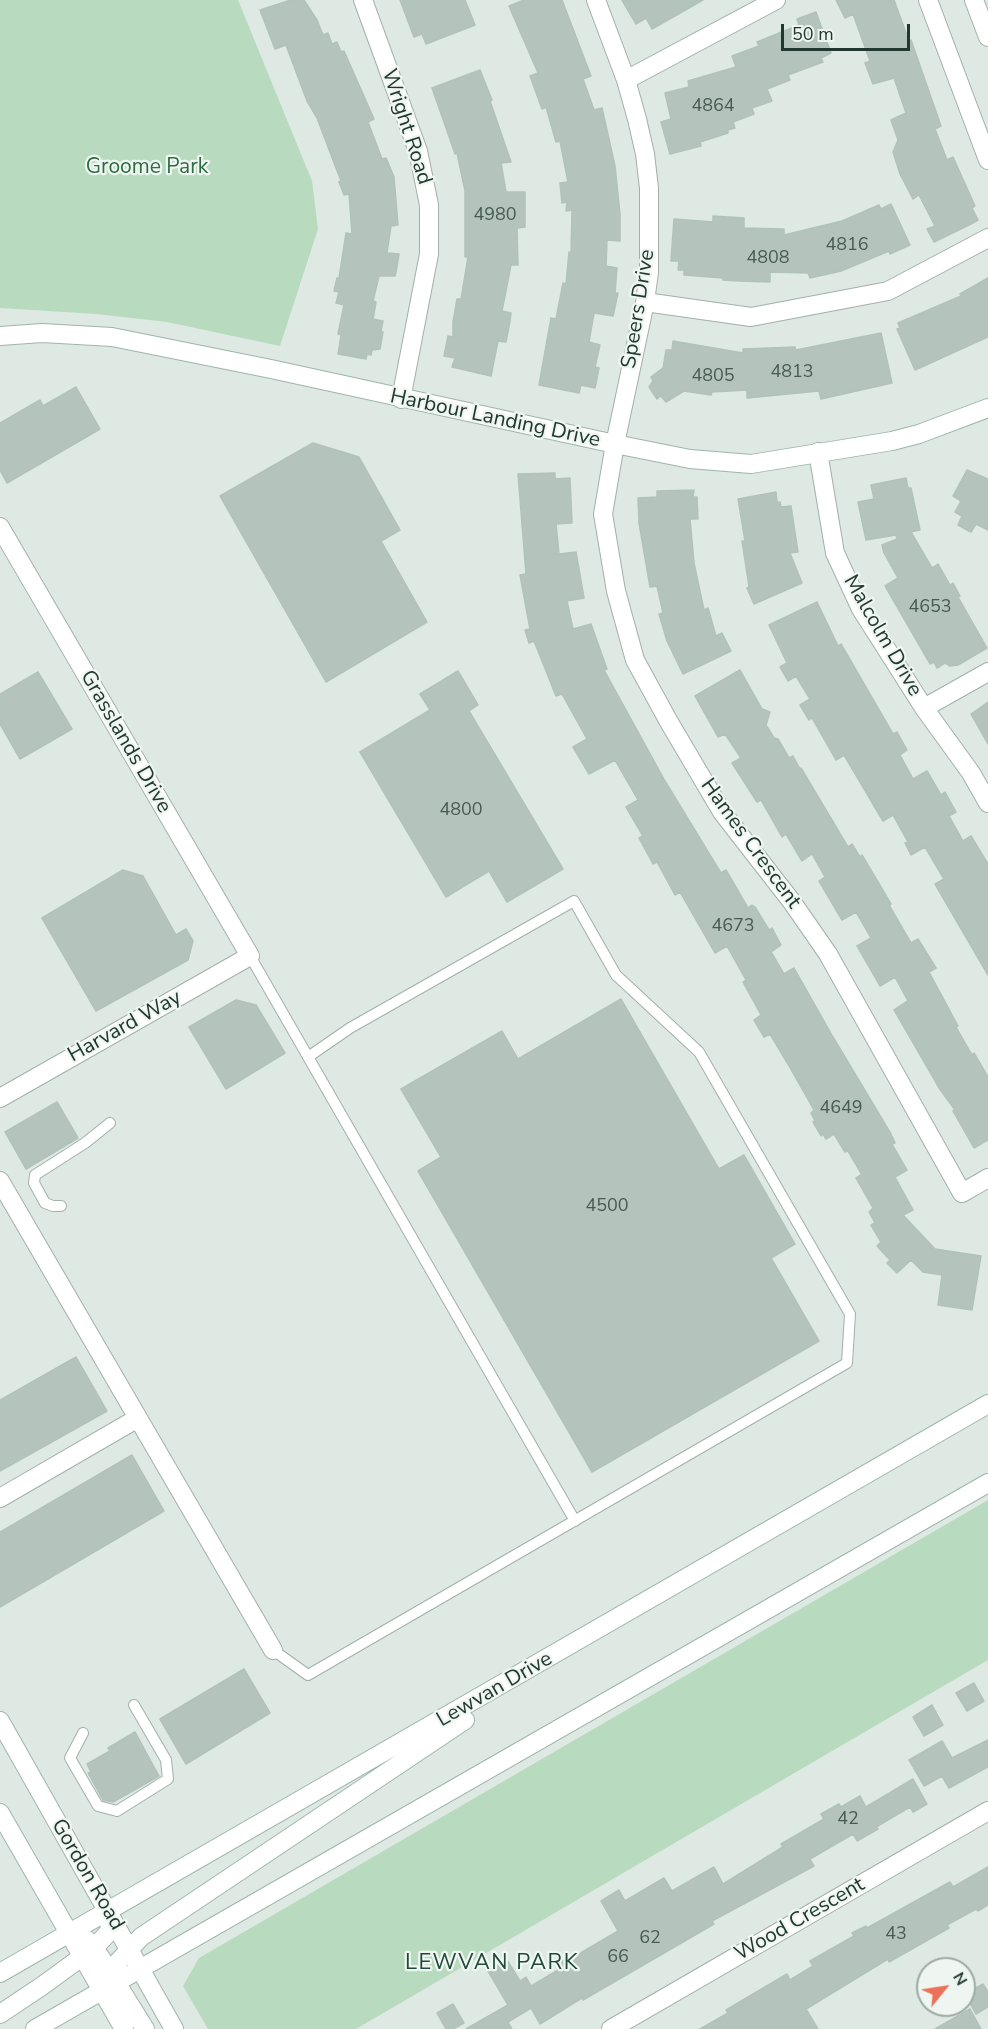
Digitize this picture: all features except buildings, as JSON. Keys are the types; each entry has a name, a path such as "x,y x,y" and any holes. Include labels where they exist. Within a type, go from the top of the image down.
{"street":[{"name":"Wright Road","path":"363,0 418,151 429,205 429,254 401,399"},
{"name":"Speers Drive","path":"596,0 626,80 645,154 649,188 649,272 645,302 615,444"},
{"path":"626,80 776,0"},
{"path":"928,0 988,160"},
{"path":"974,0 988,38"},
{"path":"645,302 751,317 762,315 888,291 988,238"},
{"name":"Harbour Landing Drive","path":"0,336 42,333 112,337 690,459 751,464 892,441 919,434 988,408"},
{"name":"Hames Crescent","path":"615,444 603,514 616,591 635,660 722,812 792,902 828,954 962,1192 988,1178"},
{"name":"Malcolm Drive","path":"818,452 836,553 861,609 924,708 971,773 988,803"},
{"name":"Grasslands Drive","path":"0,527 250,956"},
{"path":"924,708 988,672"},
{"name":"Harvard Way","path":"0,1098 250,956"},
{"path":"0,1181 273,1650"},
{"name":"Lewvan Drive","path":"0,1973 988,1404"},
{"path":"0,1498 138,1419"},
{"path":"35,2029 110,1983 140,1969 988,1483"},
{"path":"124,2029 110,1983 116,1964 129,1948 160,1922 609,1624"},
{"name":"Gordon Road","path":"0,1721 174,2029"},
{"name":"Wood Crescent","path":"611,2029 988,1811"},
{"path":"0,1813 69,1933 88,1952 145,2029"},
{"path":"0,2014 88,1952 108,1933 110,1928 107,1911"}],"lane":[{"path":"273,1650 308,1674 847,1363 850,1314 699,1052 616,975 574,901 350,1028 308,1057"},
{"path":"250,956 575,1521"},
{"path":"61,1206 45,1203 34,1183 34,1175 85,1143 110,1123"},
{"path":"83,1733 70,1758 98,1806 117,1811 168,1779 166,1760 134,1705"}],"green space":[{"name":"Groome Park","path":"0,0 238,0 312,181 318,229 280,346 167,322 96,314 0,308"},
{"path":"988,1500 988,1660 356,2029 208,2029 183,1986 199,1958"}],"district":[{"name":"LEWVAN PARK","path":"492,1964"}]}
